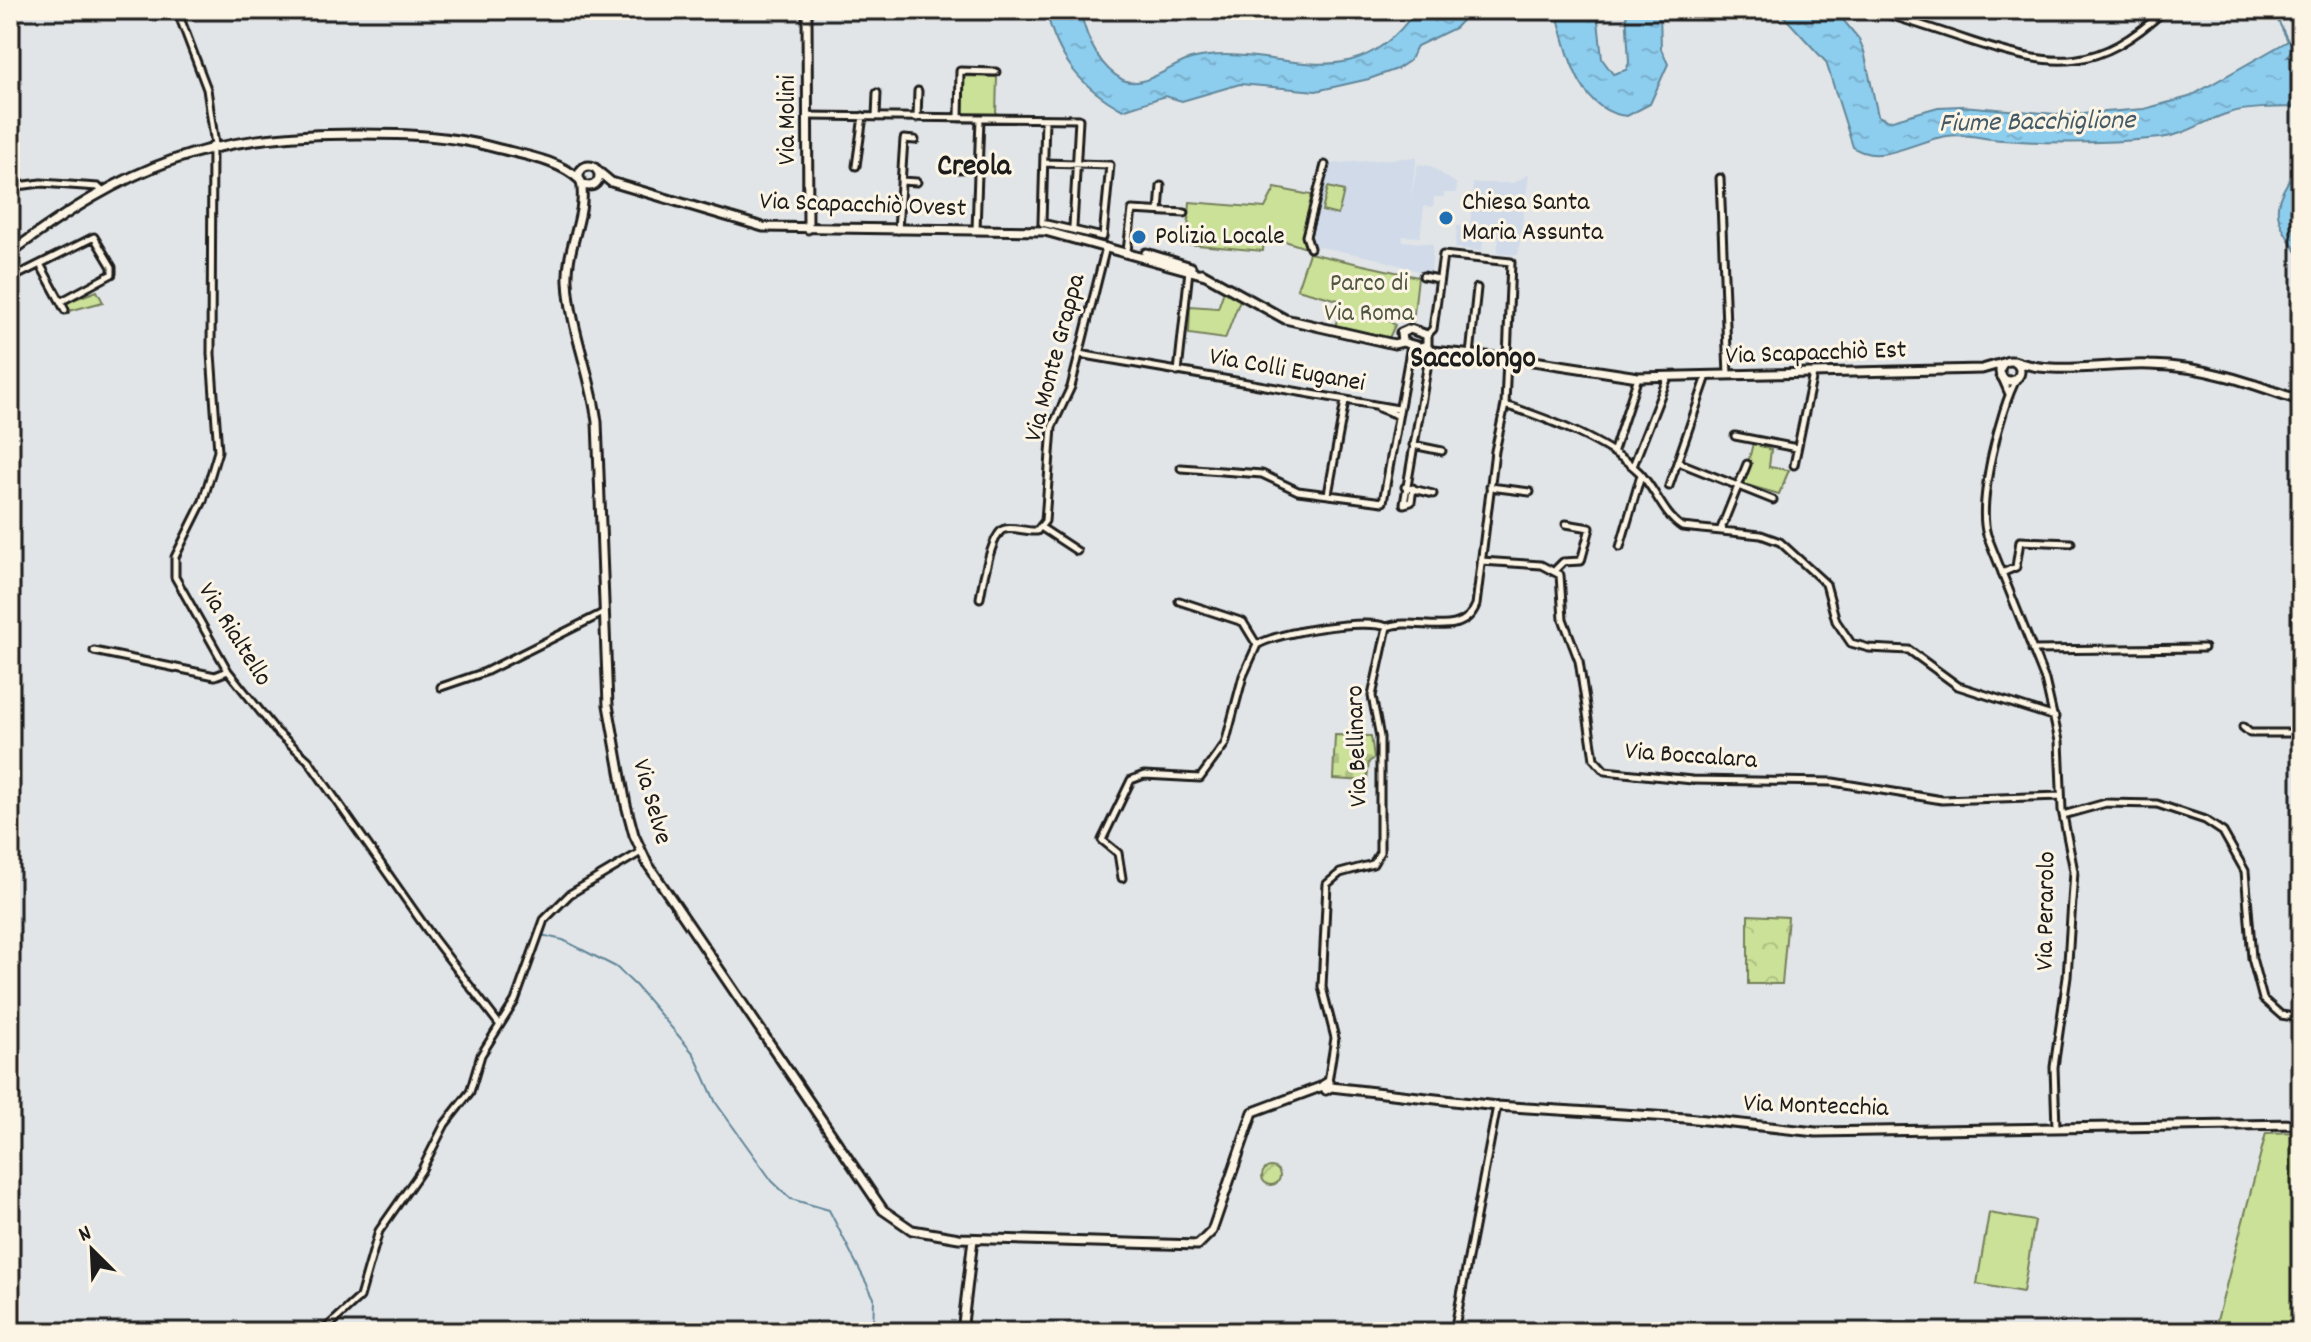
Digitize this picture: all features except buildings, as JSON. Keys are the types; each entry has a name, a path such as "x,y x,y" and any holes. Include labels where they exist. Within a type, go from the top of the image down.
{"street":[{"path":"177,10 207,89 214,146"},
{"name":"Via Molini","path":"807,10 808,229"},
{"path":"1873,10 2013,54 2065,61 2117,47 2165,10"},
{"path":"959,118 960,71 996,72"},
{"path":"917,118 918,91"},
{"path":"876,117 877,93"},
{"path":"807,116 1079,119 1073,227"},
{"path":"856,166 863,116"},
{"path":"976,230 980,118"},
{"path":"1044,163 1110,165 1105,235 1089,237 1073,227 1057,228 1042,223 1045,119"},
{"name":"Via Scapacchiò Ovest","path":"10,253 60,216 128,178 214,146 300,134 431,135 476,142 563,168 594,167 611,182 755,225 898,230 1057,228 1129,252"},
{"path":"898,230 904,139 915,140"},
{"name":"Via Rialtello","path":"214,146 210,313 217,459 203,501 175,557 173,568 228,671 276,731 308,760 433,938 499,1024"},
{"path":"1310,248 1306,236 1325,165"},
{"path":"580,181 581,171 585,167"},
{"name":"Via Scapacchiò Ovest","path":"563,168 580,181 594,185 611,182"},
{"path":"954,169 1001,168"},
{"path":"583,196 594,185 599,172"},
{"path":"1720,178 1728,376"},
{"name":"Via Selve","path":"580,181 583,196 568,281 597,422 603,613 613,736 626,805 641,852 883,1210 912,1230 973,1239"},
{"path":"901,181 917,182"},
{"path":"10,187 55,183 98,187 102,191"},
{"path":"1159,211 1161,186"},
{"path":"1129,252 1132,210 1185,213"},
{"path":"10,279 88,239 97,239 112,267 112,274 62,301"},
{"name":"Via Monte Grappa","path":"1042,527 1048,509 1052,427 1069,393 1107,246"},
{"path":"1129,252 1205,275"},
{"path":"1129,252 1169,257 1290,321 1394,344 1402,342 1400,335 1405,330 1427,335"},
{"path":"1122,878 1118,853 1102,840 1127,785 1144,775 1182,780 1200,778 1225,744 1243,676 1257,645 1277,636 1328,628 1462,623 1476,605 1490,487 1505,405 1511,262 1443,255 1433,329 1427,335 1428,348 1403,501"},
{"path":"40,264 65,310"},
{"name":"Via Colli Euganei","path":"1178,372 1189,270"},
{"path":"1423,276 1439,279"},
{"path":"1470,355 1477,288"},
{"name":"Via Scapacchiò Est","path":"1402,342 1411,347 1638,377 1982,369 2014,361 2041,367 2177,366 2225,375 2301,401"},
{"name":"Via Colli Euganei","path":"1079,354 1390,407 1398,412 1411,347"},
{"path":"2014,361 2020,368 2018,378"},
{"path":"2003,363 2002,378 2009,395"},
{"name":"Via Scapacchiò Est","path":"1982,369 2008,381 2041,367"},
{"path":"1794,465 1813,374"},
{"path":"1669,486 1707,376"},
{"path":"1614,450 1638,377"},
{"path":"1633,466 1668,377"},
{"name":"Via Perarolo","path":"2018,378 2009,395 1988,473 1982,512 1987,535 2055,717 2063,815 2074,871 2067,977 2054,1067 2056,1129"},
{"name":"Via Colli Euganei","path":"1390,407 1399,399"},
{"path":"1328,494 1345,401"},
{"path":"1505,405 1614,450 1641,474 1678,525 1761,535 1787,545 1826,584 1836,621 1851,643 1863,647 1909,650 1958,686 2055,717"},
{"path":"1181,468 1262,474 1298,491 1379,503 1385,496 1398,412 1374,406"},
{"path":"1735,436 1797,448"},
{"path":"1413,445 1442,451"},
{"path":"1678,462 1773,500"},
{"path":"1720,531 1747,464"},
{"path":"1620,547 1641,474"},
{"path":"1405,487 1433,494"},
{"path":"1490,487 1530,492"},
{"path":"1385,496 1410,504 1413,488"},
{"path":"1481,561 1556,569 1563,562 1581,561 1590,528 1566,524"},
{"path":"980,598 986,563 998,533 1004,528 1037,531 1042,527 1045,533 1077,551"},
{"path":"2002,573 2016,567 2020,541 2071,543"},
{"name":"Via Boccalara","path":"1556,569 1563,583 1563,619 1579,661 1594,759 1599,768 1692,780 1848,783 1942,800 2061,796"},
{"path":"1179,601 1243,622 1257,645"},
{"path":"441,687 474,677 603,613"},
{"name":"Via Bellinaro","path":"1327,1085 1335,1038 1322,987 1326,891 1330,879 1373,864 1380,852 1380,737 1372,696 1387,627"},
{"path":"2032,650 2167,652 2204,648"},
{"path":"94,651 215,676 228,671"},
{"path":"2243,727 2250,733 2300,733 2299,657"},
{"path":"2063,815 2106,803 2157,804 2205,820 2223,832 2245,871 2252,958 2263,999 2281,1015 2301,1018"},
{"path":"322,1332 360,1297 379,1231 421,1171 445,1124 470,1092 481,1055 515,1001 539,930 551,912 570,894 641,852"},
{"path":"962,1332 973,1239 1173,1247 1203,1243 1216,1223 1253,1112 1327,1085"},
{"name":"Via Montecchia","path":"1327,1085 1497,1106 1674,1117 1805,1131 2301,1124"},
{"path":"1454,1332 1497,1106"}],"shaded area":[{"path":"1417,157 1410,200 1418,164 1430,166 1457,184 1456,193 1434,197 1433,207 1424,206 1420,237 1403,236 1402,241 1433,244 1431,275 1379,259 1315,246 1310,241 1328,164"},
{"path":"1529,174 1518,255 1497,253 1499,237 1495,236 1484,236 1482,251 1455,248 1457,226 1470,226 1473,183 1514,183"}],"green space":[{"path":"963,76 997,77 996,115 962,114"},
{"path":"1328,187 1344,191 1338,215 1322,211"},
{"path":"1275,188 1316,196 1304,234 1306,248 1264,234 1263,251 1187,244 1190,202 1265,208"},
{"name":"Parco di Via Roma","path":"1309,253 1418,277 1413,322 1412,314 1395,310 1388,320 1395,325 1389,338 1335,327 1342,301 1297,289"},
{"path":"97,291 103,302 69,311 67,302"},
{"path":"1224,291 1240,300 1225,339 1189,334 1190,306 1218,308"},
{"path":"1753,443 1771,450 1769,467 1789,470 1779,494 1743,484"},
{"path":"1335,735 1371,736 1374,758 1369,762 1367,781 1333,779"},
{"path":"1748,915 1788,917 1782,984 1748,984"},
{"path":"2301,1132 2301,1332 2214,1332 2266,1133"},
{"path":"1271,1167 1280,1176 1271,1185 1262,1176"},
{"path":"1989,1213 2035,1221 2023,1292 1977,1284"}],"water":[{"path":"1046,10 1080,10 1089,40 1106,67 1123,80 1139,82 1191,59 1221,55 1337,63 1364,56 1391,39 1416,10 1472,10 1455,28 1417,46 1409,61 1369,79 1316,91 1240,84 1182,101 1165,96 1123,110 1094,91 1072,69 1057,42"},
{"path":"1556,10 1597,10 1602,59 1613,74 1626,70 1629,63 1626,10 1660,10 1661,49 1668,64 1650,104 1627,116 1610,112 1596,103 1585,91 1570,60"},
{"name":"Fiume Bacchiglione","path":"1778,10 1835,10 1859,39 1878,116 1889,121 1938,107 1962,106 2067,115 2144,109 2189,97 2288,41 2296,43 2287,57 2301,56 2301,108 2235,111 2179,134 2161,138 2061,142 1954,135 1887,153 1863,152 1853,147 1826,62"},
{"path":"2301,161 2301,258 2283,229 2278,209 2284,189"}],"waterway":[{"path":"2273,10 2288,41"},
{"path":"541,935 563,940 616,967 636,986 694,1054 716,1103 772,1181 791,1199 829,1210 874,1298 873,1332"}],"place":[{"name":"Chiesa Santa Maria Assunta","path":"1446,218"},
{"name":"Polizia Locale","path":"1139,237"}],"district":[{"name":"Creola","path":"974,168"},
{"name":"Saccolongo","path":"1473,360"}]}
